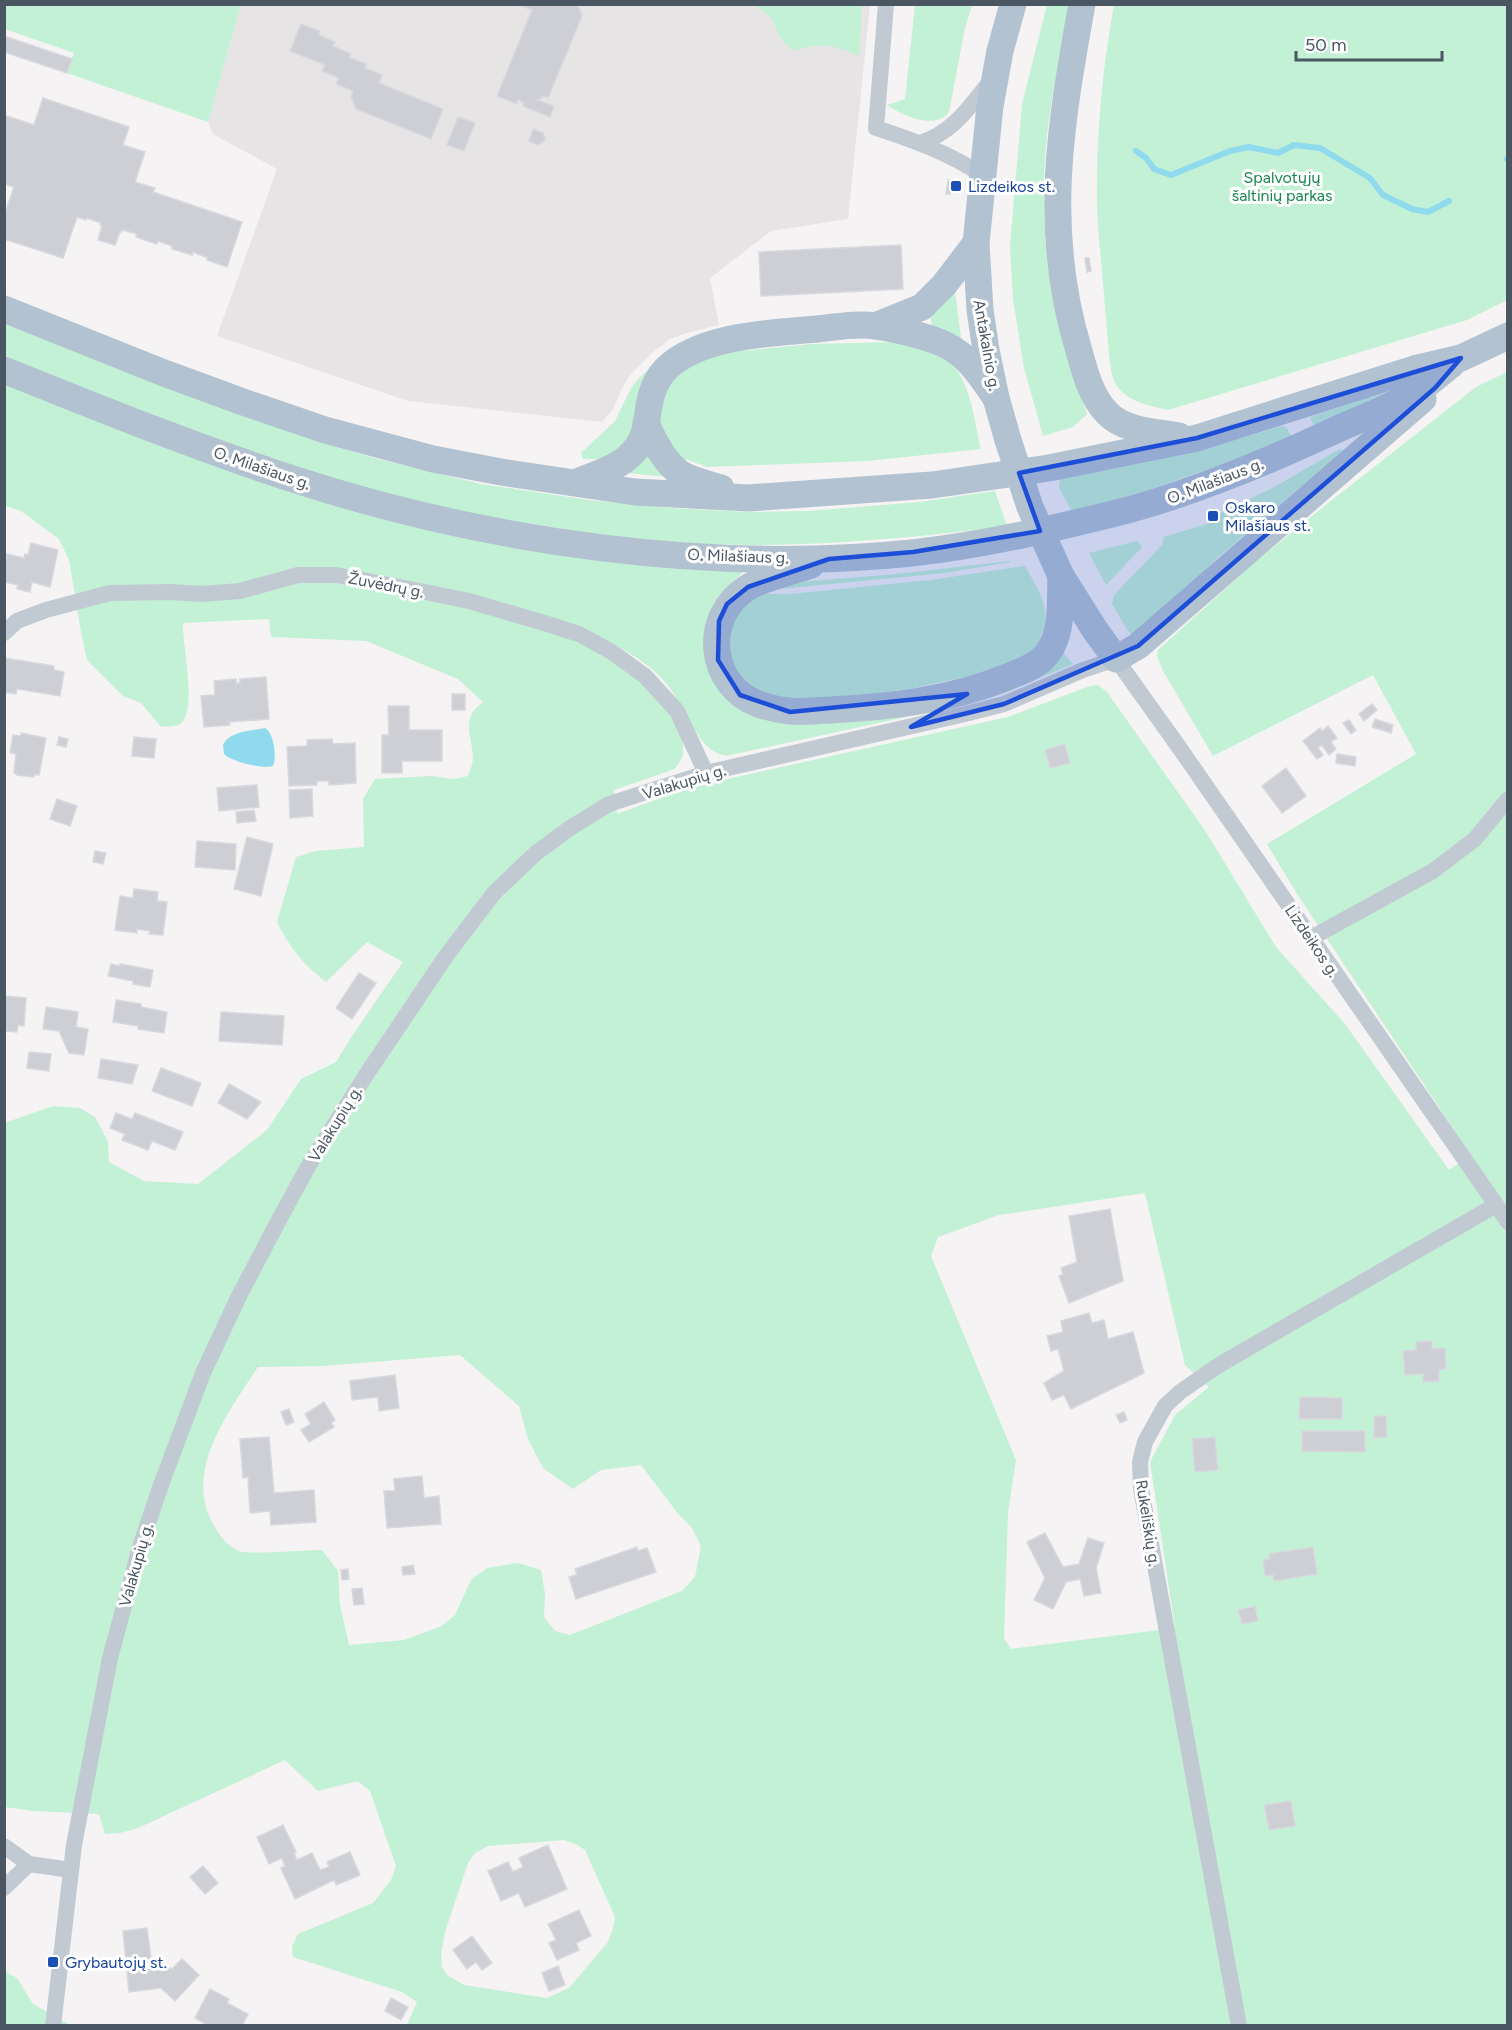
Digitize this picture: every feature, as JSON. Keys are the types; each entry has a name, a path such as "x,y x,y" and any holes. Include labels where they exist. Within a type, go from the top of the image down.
{"main road":[{"name":"Antakalnio g.","path":"1013,4 995,74 976,243 980,310 986,350 996,398 1030,507 1061,576 1116,659"},
{"path":"1082,4 1065,98 1057,190 1059,246 1064,286 1075,338 1089,384 1108,415 1128,426 1197,438"},
{"path":"874,326 922,307 944,285 976,243"},
{"name":"O. Milašiaus g.","path":"4,309 164,373 325,430 433,459 501,472 635,492 748,498 932,485 1049,468 1197,438 1414,369 1461,358 1508,336"},
{"path":"573,483 615,468 629,457 637,447 646,423 648,405 655,384 665,370 681,358 707,346 733,340 783,332 874,326 935,340 952,349 972,363 996,398"},
{"path":"1116,659 1138,646 1435,388 1461,358"},
{"name":"O. Milašiaus g.","path":"4,370 234,460 391,508 455,523 534,537 637,551 735,558 829,559 913,552 998,539 1080,523 1156,502 1254,467 1376,411 1416,392 1461,358"},
{"path":"646,423 653,440 681,474 748,498"},
{"path":"829,559 748,587 727,604 719,621 716,641 718,660 726,677 740,695 759,704 790,712 864,708 916,701 981,688 1040,661 1054,642 1059,623 1061,576"}],"street":[{"path":"886,4 876,128 920,142 964,162 982,175"},
{"path":"920,142 932,139 963,116 995,74"},
{"name":"Žuvėdrų g.","path":"4,633 17,621 46,610 110,593 201,594 240,591 298,575 336,575 400,587 469,601 541,622 579,634 612,652 645,675 677,711 706,773"},
{"name":"Valakupių g.","path":"53,2025 71,1870 87,1770 110,1658 140,1547 203,1373 239,1296 310,1163 439,965 494,894 536,853 570,828 609,804 706,773 1004,704 1083,669 1116,659"},
{"name":"Lizdeikos g.","path":"1116,659 1508,1222"},
{"path":"911,727 981,688"},
{"path":"1311,938 1433,871 1475,839 1508,799"},
{"name":"Rukeliškių g.","path":"1239,2025 1141,1489 1140,1462 1145,1442 1165,1406 1179,1392 1219,1365 1496,1205"},
{"path":"4,1846 29,1864 71,1870"},
{"path":"4,1888 29,1864"}],"highlighted area":[{"path":"1461,358 1435,388 1138,646 1004,704 911,727 967,694 790,712 740,695 718,660 719,621 727,604 748,587 829,559 913,552 1040,531 1019,473 1197,438"}],"shaded area":[{"path":"241,5 870,5 848,219 771,231 710,278 719,325 670,339 652,353 631,374 613,409 602,422 408,401 217,336 277,169 213,134 208,122"}],"green space":[{"path":"5,4 241,5 208,122 67,73 74,53 5,29"},
{"path":"754,5 862,5 859,56 842,49 820,45 794,51 782,40 771,17"},
{"path":"915,5 972,5 965,28 949,112 943,118 936,120 927,121 909,117 887,105 905,99"},
{"path":"1047,5 1070,5 1052,102 1045,156 1044,220 1047,262 1057,318 1087,414 1073,427 1043,436 1024,368 1013,299 1010,246 1022,104"},
{"name":"Spalvotųjų šaltinių parkas","path":"1114,5 1507,5 1507,300 1467,320 1168,410 1124,394 1114,381 1108,346 1097,204 1101,104"},
{"path":"954,283 962,346 932,330 930,310"},
{"path":"4,324 316,441 481,484 589,500 670,508 747,512 808,511 920,502 995,491 1007,526 846,542 781,545 682,543 584,532 421,504 349,485 249,453 5,356"},
{"path":"895,342 931,349 944,356 954,366 968,392 981,449 867,461 707,467 686,459 681,464 658,426 662,396 669,384 695,362 723,353 811,344"},
{"path":"657,362 633,438 603,459 583,459 581,453 615,421 631,388"},
{"path":"1507,372 1507,2025 407,2025 417,2002 402,1992 293,1957 292,1946 298,1934 373,1903 391,1880 396,1866 370,1791 358,1781 318,1791 285,1760 138,1828 120,1833 105,1834 99,1814 33,1811 5,1807 4,1123 54,1106 80,1108 95,1117 108,1142 109,1162 144,1181 198,1184 267,1130 301,1079 336,1062 403,962 367,942 326,982 310,969 292,948 277,922 296,857 316,851 364,847 363,799 375,779 431,776 454,779 468,776 473,758 469,721 476,708 483,702 458,679 366,641 271,637 269,619 183,623 189,692 188,706 180,724 161,727 141,703 123,696 87,660 69,560 59,539 21,511 5,506 5,381 228,470 745,570 719,597 729,700 909,714 906,717 726,756 713,751 706,745 671,690 646,664 580,625 574,640 618,661 673,713 683,742 683,756 675,769 614,790 617,814 691,787 1008,717 1098,685 1107,692 1206,832 1276,947 1345,1024 1449,1170 1471,1155 1297,894 1267,844 1416,754 1373,675 1213,756 1162,669 1157,656 1158,650 1253,564 1476,387","holes":["1145,1193 1185,1365 1209,1387 1175,1415 1150,1462 1175,1628 1011,1649 1004,1638 1008,1512 1016,1460 931,1256 938,1237 999,1215","460,1355 519,1406 528,1439 543,1468 573,1489 601,1470 641,1465 692,1528 701,1546 695,1577 682,1591 570,1635 555,1631 544,1617 545,1594 541,1570 518,1563 487,1568 471,1580 455,1615 442,1626 404,1640 349,1645 340,1605 338,1571 322,1550 239,1551 226,1542 212,1522 205,1502 203,1481 214,1441 235,1402 258,1367 323,1366","564,1840 585,1850 615,1917 608,1942 569,1988 547,1998 464,1985 447,1975 442,1967 441,1954 445,1932 468,1863 475,1853 488,1846"]},
{"path":"1399,386 1314,426 1310,417"},
{"path":"1282,426 1287,428 1291,436 1285,443 1142,492 1072,511 1059,488 1060,479 1172,456"},
{"path":"645,445 668,477 626,473"},
{"path":"1340,449 1343,451 1215,560 1137,640 1128,631 1112,604 1114,595 1162,545 1164,537 1207,524 1213,517 1276,486"},
{"path":"1137,541 1142,547 1106,585 1089,553"},
{"path":"1010,561 944,573 779,589 774,584 897,574"},
{"path":"1025,566 1043,601 1045,619 1040,638 1044,641 1033,651 1020,658 979,674 913,688 824,701 791,700 753,690 733,662 729,648 729,633 733,619 752,594 790,594 931,580"},
{"path":"1060,649 1073,664 1001,693"},
{"path":"4,1971 17,1978 33,2004 70,2025 5,2025"}],"water":[{"path":"265,728 271,735 274,745 273,766 262,767 247,764 233,760 224,754 223,745 230,737 241,732"}],"building":[{"path":"517,4 574,4 579,8 582,16 548,98 545,96 537,100 554,106 550,117 523,106 524,103 518,100 517,104 497,96 532,10"},
{"path":"301,24 320,31 319,35 335,42 333,46 351,54 349,57 366,64 365,68 382,75 379,83 443,109 431,139 356,109 351,97 353,91 336,84 339,78 322,71 325,65 290,51"},
{"path":"4,36 72,59 67,73 4,52"},
{"path":"43,98 129,127 123,145 145,152 135,182 155,188 153,192 242,222 227,267 193,252 192,255 172,249 172,246 158,241 157,244 136,237 137,234 122,230 115,245 98,240 101,223 87,218 86,220 77,217 63,258 4,239 4,216 14,187 4,184 4,115 34,125"},
{"path":"458,117 475,123 464,151 447,145"},
{"path":"533,129 543,133 545,140 538,145 529,141"},
{"path":"948,180 952,180 950,194 946,194"},
{"path":"901,245 903,289 761,296 759,252"},
{"path":"1085,258 1089,258 1091,271 1087,272"},
{"path":"31,543 58,550 50,587 32,582 30,592 17,589 18,585 4,582 4,565 7,554 24,558 25,554 28,555"},
{"path":"4,658 54,666 54,670 64,672 60,696 17,689 16,694 4,692"},
{"path":"266,677 269,719 229,722 230,725 204,727 201,696 215,695 214,681 236,679 236,683 240,683 240,679"},
{"path":"452,694 465,694 465,710 452,710"},
{"path":"1372,704 1377,710 1364,721 1359,714"},
{"path":"388,706 409,706 409,730 442,730 442,761 402,761 402,773 382,773 382,735 389,735"},
{"path":"1375,719 1393,725 1391,733 1372,727"},
{"path":"1349,720 1356,730 1351,734 1343,723"},
{"path":"1328,726 1337,738 1331,742 1336,749 1329,755 1322,745 1318,748 1323,755 1317,759 1303,741 1320,728 1322,731"},
{"path":"21,733 46,738 39,775 35,774 34,777 14,773 16,754 10,753 13,735 21,736"},
{"path":"59,737 68,739 66,747 57,745"},
{"path":"134,737 156,739 154,758 132,756"},
{"path":"332,739 333,744 355,743 356,783 329,785 328,781 317,781 317,785 289,786 287,747 307,746 307,740"},
{"path":"1065,744 1070,763 1050,768 1045,750"},
{"path":"1337,754 1356,757 1355,766 1336,763"},
{"path":"1286,768 1306,796 1282,813 1262,786"},
{"path":"257,785 259,807 219,811 217,788"},
{"path":"312,789 313,816 290,818 289,790"},
{"path":"57,799 77,806 70,826 50,819"},
{"path":"254,810 256,821 237,823 236,812"},
{"path":"247,837 273,844 261,896 234,889"},
{"path":"197,841 236,844 235,870 195,867"},
{"path":"95,851 106,853 103,864 93,862"},
{"path":"134,889 158,892 157,901 167,902 163,935 149,934 150,931 137,929 137,933 115,930 120,896 133,898"},
{"path":"111,964 153,970 150,987 108,976"},
{"path":"359,973 376,983 352,1019 336,1008"},
{"path":"5,996 26,998 24,1026 18,1025 17,1032 4,1031"},
{"path":"116,1000 141,1004 141,1007 167,1012 164,1033 113,1022"},
{"path":"46,1007 78,1012 76,1027 88,1029 84,1055 69,1053 59,1031 43,1029"},
{"path":"221,1012 284,1016 282,1045 219,1041"},
{"path":"29,1052 51,1054 49,1071 27,1068"},
{"path":"101,1059 138,1065 132,1084 98,1078"},
{"path":"161,1068 201,1083 192,1106 152,1091"},
{"path":"229,1084 261,1102 247,1119 218,1103"},
{"path":"116,1113 132,1119 135,1113 183,1132 175,1150 152,1141 148,1150 122,1140 125,1134 110,1128"},
{"path":"1110,1209 1123,1281 1069,1303 1059,1276 1063,1274 1061,1268 1077,1262 1069,1216"},
{"path":"1089,1313 1092,1323 1104,1320 1108,1339 1133,1332 1144,1373 1071,1409 1064,1395 1052,1400 1044,1383 1064,1371 1058,1349 1051,1351 1047,1336 1063,1332 1061,1321"},
{"path":"1432,1341 1432,1349 1445,1348 1446,1369 1439,1370 1439,1381 1423,1382 1423,1374 1405,1375 1403,1351 1416,1350 1416,1342"},
{"path":"395,1375 399,1408 379,1411 378,1397 352,1400 350,1381"},
{"path":"1300,1397 1342,1398 1342,1419 1299,1419"},
{"path":"324,1402 335,1420 331,1423 334,1427 309,1442 301,1430 311,1424 305,1414"},
{"path":"289,1409 294,1422 286,1425 281,1412"},
{"path":"1124,1412 1127,1420 1120,1423 1116,1415"},
{"path":"1374,1416 1386,1416 1387,1437 1374,1438"},
{"path":"1302,1431 1365,1431 1365,1452 1302,1451"},
{"path":"269,1437 274,1493 314,1490 316,1522 271,1525 270,1511 250,1513 248,1477 243,1478 240,1439"},
{"path":"1215,1437 1218,1470 1195,1472 1192,1439"},
{"path":"422,1476 424,1498 439,1496 441,1524 387,1528 384,1491 395,1491 394,1479"},
{"path":"1045,1533 1063,1567 1079,1564 1088,1538 1104,1543 1096,1568 1101,1593 1084,1596 1080,1579 1066,1582 1053,1609 1034,1600 1045,1578 1027,1542"},
{"path":"637,1547 638,1551 647,1548 656,1572 576,1599 569,1577 577,1575 575,1569"},
{"path":"1313,1547 1317,1574 1274,1581 1273,1575 1265,1576 1263,1560 1270,1559 1269,1554"},
{"path":"413,1565 415,1574 403,1575 402,1567"},
{"path":"348,1569 349,1579 342,1580 341,1570"},
{"path":"362,1588 364,1604 354,1605 352,1589"},
{"path":"1255,1606 1258,1621 1242,1624 1238,1610"},
{"path":"1291,1801 1295,1826 1269,1830 1264,1805"},
{"path":"283,1825 296,1852 294,1853 297,1860 312,1853 320,1870 329,1867 327,1862 350,1852 360,1875 336,1885 334,1880 295,1899 281,1868 285,1866 282,1858 269,1864 257,1837"},
{"path":"548,1845 567,1889 525,1907 519,1893 501,1901 488,1871 508,1862 513,1872 523,1867 519,1858"},
{"path":"203,1866 218,1883 205,1894 190,1877"},
{"path":"579,1910 591,1936 576,1943 579,1950 557,1960 549,1943 556,1940 548,1924"},
{"path":"147,1928 151,1959 172,1969 182,1959 199,1975 175,2001 161,1988 129,1992 123,1931"},
{"path":"472,1936 492,1963 482,1970 476,1962 467,1969 453,1950"},
{"path":"558,1966 565,1985 549,1991 542,1973"},
{"path":"210,1989 229,1999 227,2003 248,2014 242,2026 209,2026 195,2018"},
{"path":"391,1998 408,2007 401,2020 385,2011"}],"waterway":[{"path":"1136,151 1146,158 1154,169 1171,175 1230,151 1249,147 1278,153 1294,145 1320,148 1370,178 1383,195 1412,209 1428,212 1449,201"}],"place":[{"name":"Lizdeikos st.","path":"956,186"},
{"name":"Oskaro Milašiaus st.","path":"1213,516"},
{"name":"Grybautojų st.","path":"53,1962"}]}
